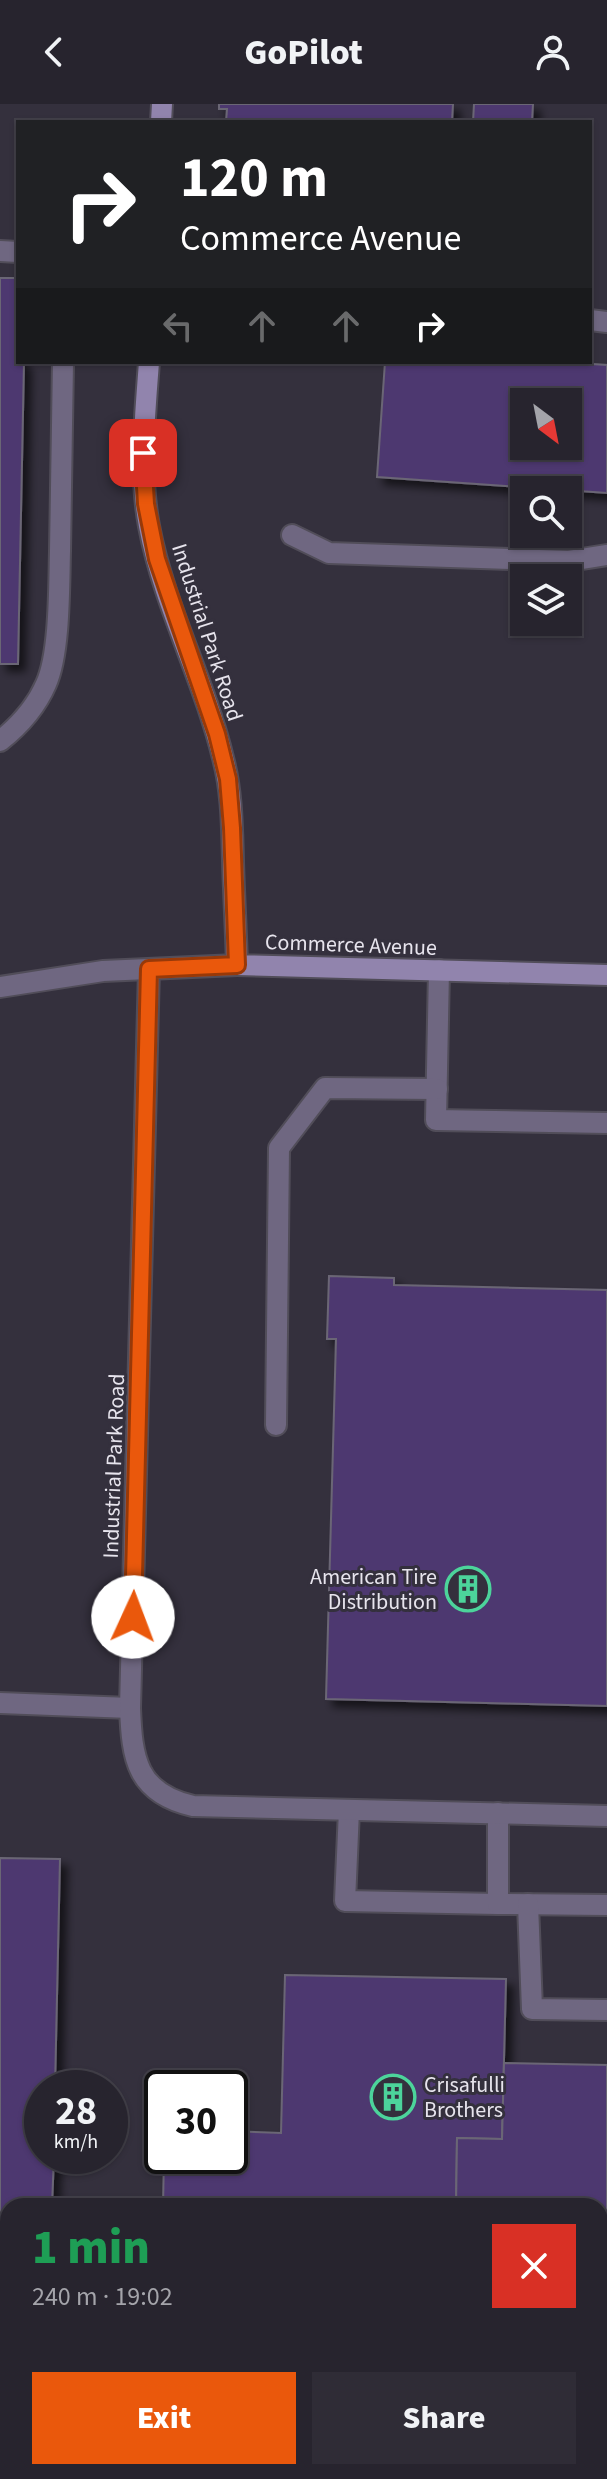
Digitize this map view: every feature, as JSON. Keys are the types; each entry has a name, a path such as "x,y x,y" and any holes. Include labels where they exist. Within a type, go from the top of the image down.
{"street":[{"path":"0,741 36,702 47,682 54,646 59,605 63,364"},
{"name":"Industrial Park Road","path":"149,364 143,453 146,504 157,559 217,734 228,779 237,965"},
{"path":"292,535 329,553 569,561 607,555"},
{"name":"Commerce Avenue","path":"0,987 54,977 237,965 607,975"},
{"name":"Industrial Park Road","path":"149,969 130,1708 133,1751 140,1769 151,1785 174,1801 202,1807 607,1816"},
{"path":"439,970 436,1120 607,1123"},
{"path":"276,1425 279,1148 325,1088 437,1089"},
{"path":"0,1703 130,1708"},
{"path":"349,1810 345,1901 607,1905"},
{"path":"498,1813 498,1904"},
{"path":"528,1904 532,2009 607,2010"}],"building":[{"path":"219,104 453,104 452,120 226,120 227,109 219,109"},
{"path":"474,104 533,104 532,120 473,120"},
{"path":"0,278 16,278 16,364 24,364 18,664 0,664"},
{"path":"385,364 607,365 607,493 582,491 582,476 510,476 510,486 377,477"},
{"name":"American Tire Distribution","path":"329,1276 394,1278 394,1285 607,1290 607,1706 326,1699 336,1339 327,1339"},
{"path":"0,1858 60,1859 55,2070 24,2070 24,2174 53,2174 52,2198 0,2198"},
{"name":"Crisafulli Brothers","path":"285,1975 506,1979 502,2139 457,2138 456,2198 163,2198 164,2174 248,2174 248,2132 281,2133"},
{"path":"504,2063 607,2065 607,2198 456,2198 457,2138 502,2139"}],"place":[{"name":"American Tire Distribution","path":"468,1589"},
{"name":"Crisafulli Brothers","path":"393,2097"}],"route":[{"path":"133,1617 149,969 237,965 228,779 217,734 157,559 146,504 143,453"}]}
